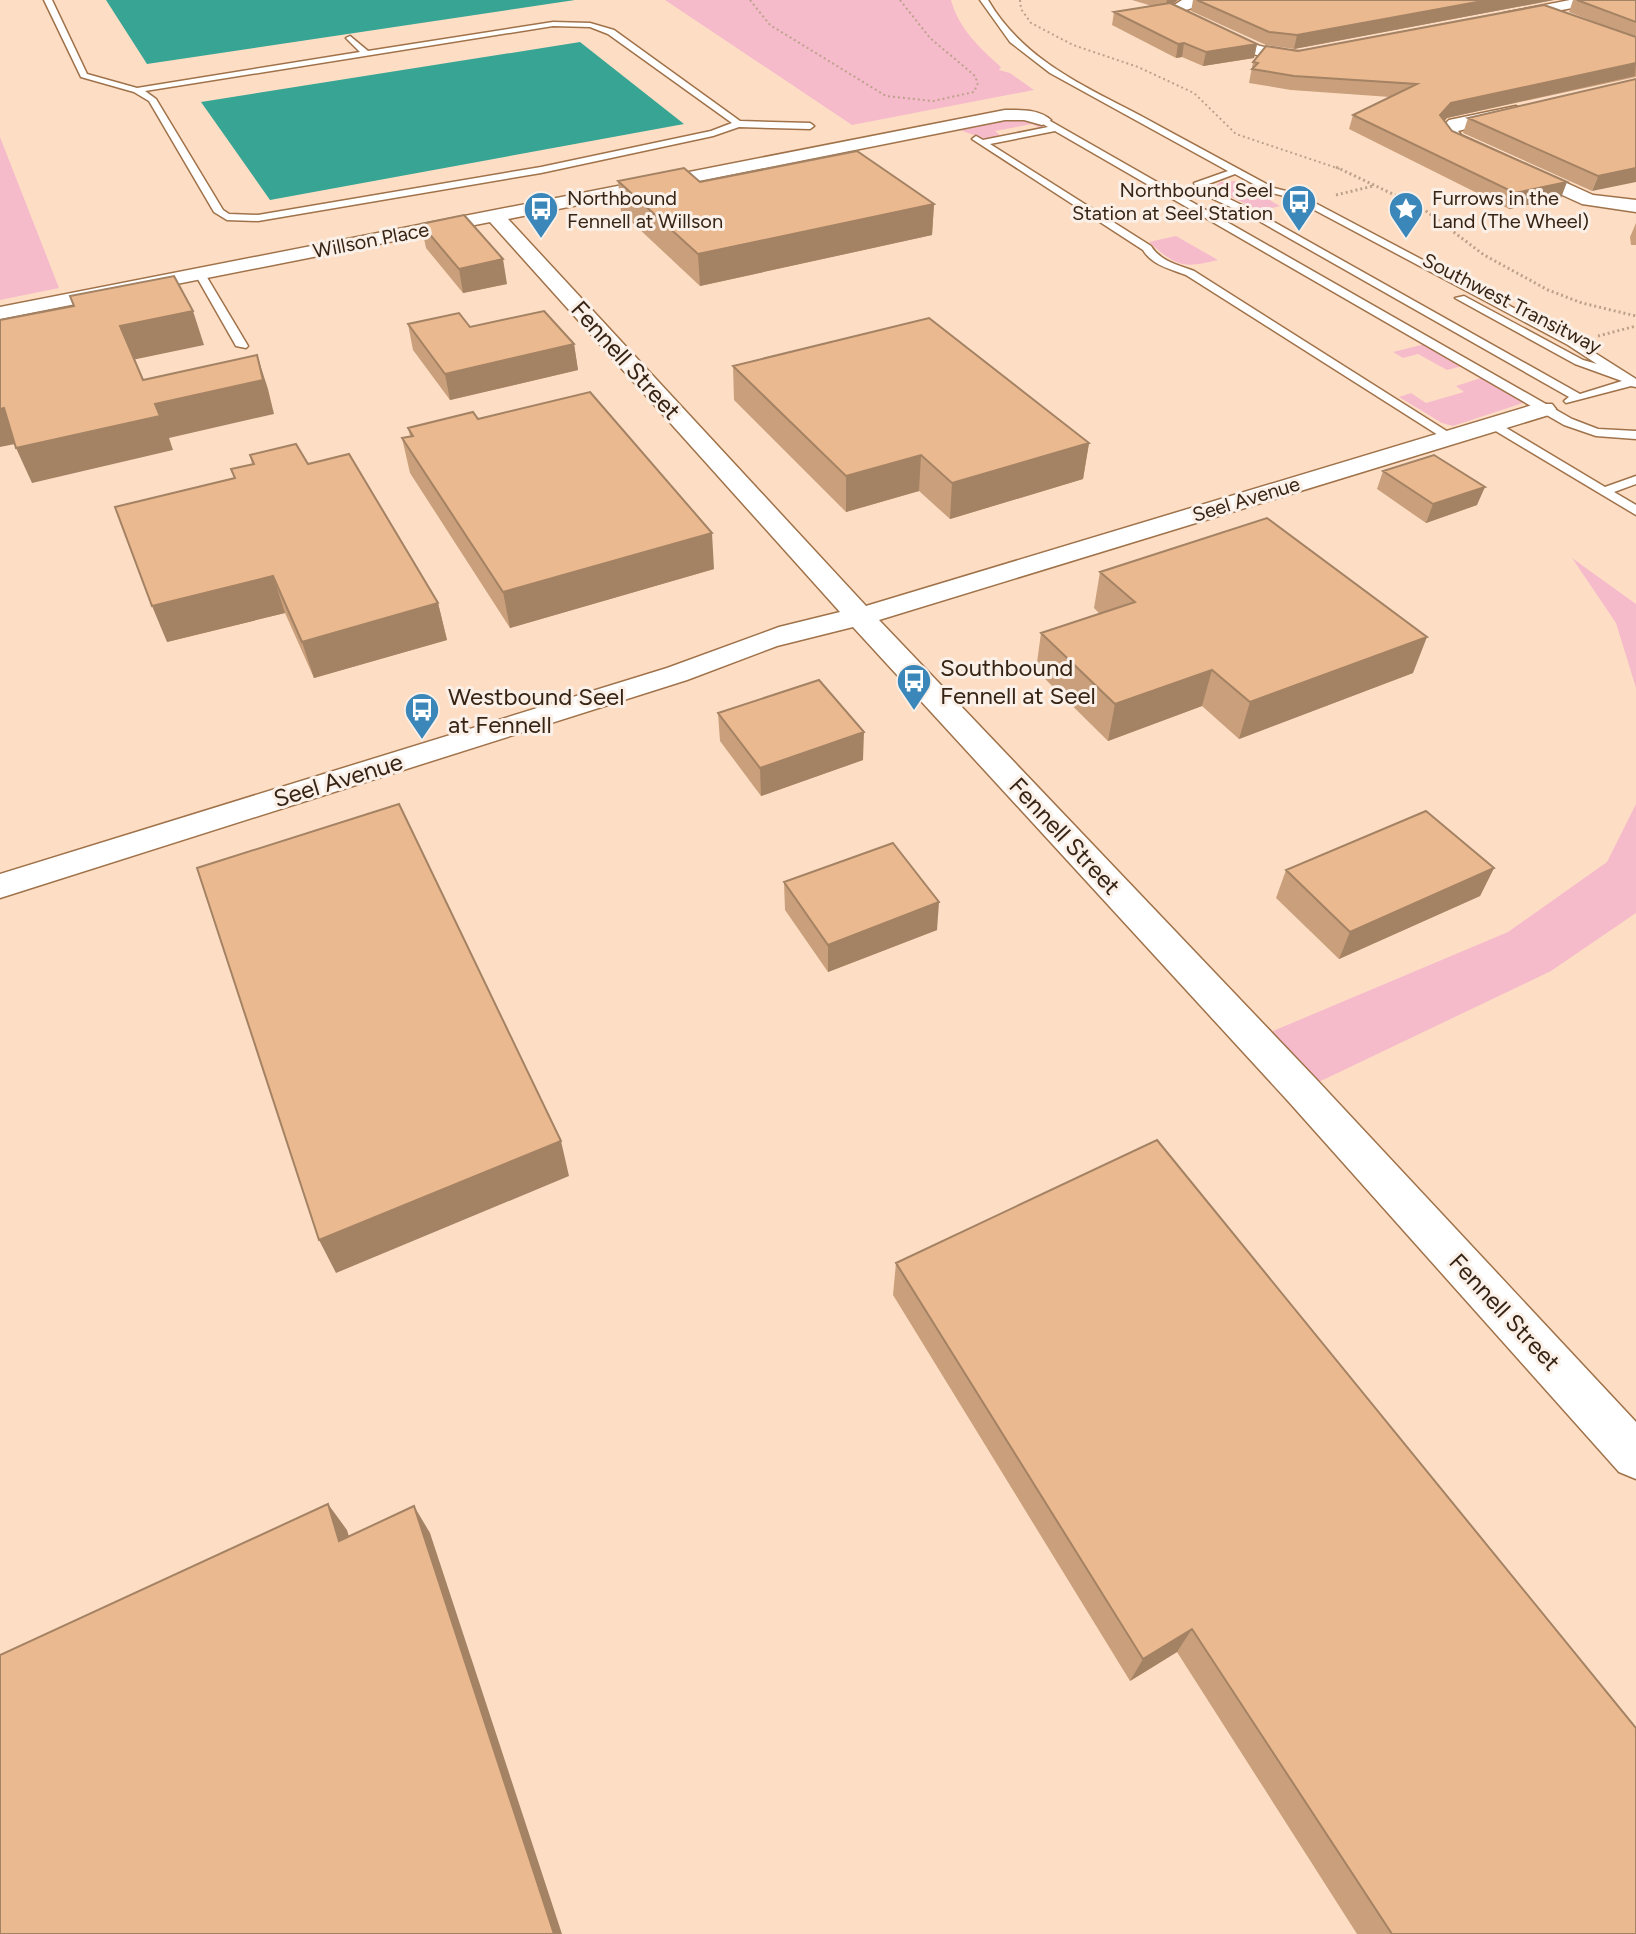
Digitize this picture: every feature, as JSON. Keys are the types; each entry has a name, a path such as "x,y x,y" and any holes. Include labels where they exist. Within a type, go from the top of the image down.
{"street":[{"path":"1209,0 1184,4 1175,9 1176,13 1270,55 1294,57 1320,53"},
{"path":"1513,0 1569,20"},
{"path":"1483,22 1593,0"},
{"path":"1530,107 1455,124 1448,130 1455,139 1589,200 1636,206"},
{"name":"Willson Place","path":"0,313 1011,115 1049,124"},
{"path":"931,130 955,132 978,141"},
{"name":"Fennell Street","path":"495,216 860,617 1302,1090 1636,1456"},
{"name":"Seel Avenue","path":"0,886 677,674 834,634 860,617 1544,409"}],"lane":[{"path":"48,0 84,75 95,82 140,89 553,24 591,25 611,32 738,124"},
{"name":"Southwest Transitway","path":"984,0 1004,31 1049,68 1271,190 1295,196 1572,343 1596,357 1613,372"},
{"path":"350,38 366,53"},
{"path":"140,89 152,99 219,212 227,217 258,218 514,175 713,133 738,124 810,126"},
{"path":"978,141 1049,124 1544,409 1581,428 1636,435"},
{"path":"978,141 1147,248 1151,255 1190,273 1450,437"},
{"path":"501,162 514,175"},
{"path":"1235,171 1209,178 1197,185 1201,190 1255,215 1579,398"},
{"name":"Southwest Transitway","path":"1271,190 1277,199 1579,362 1613,372 1634,383"},
{"path":"200,274 242,346"},
{"name":"Seel Avenue","path":"1544,409 1634,383"},
{"path":"1493,424 1636,511"},
{"path":"1604,491 1636,480"}],"path":[{"path":"750,0 770,25 886,96 933,101 974,92 978,83 974,75 930,38 900,0"},
{"path":"1020,0 1021,9 1031,23 1073,45 1138,67 1184,87 1208,104 1236,134 1273,149 1331,165 1422,208 1484,255 1548,290 1582,303 1636,316"},
{"path":"1572,343 1636,326"}],"shaded area":[{"path":"665,0 951,0 965,29 1001,67 999,70 1010,73 1034,90 852,125"},
{"path":"1007,117 1034,120 1049,127 1040,128 1032,124 995,131 1002,137 987,140 957,129"},
{"path":"0,137 59,288 0,300"},
{"path":"1235,181 1280,206 1260,211 1213,188 1220,182"},
{"path":"1176,236 1218,260 1187,265 1173,261 1149,242"},
{"path":"1425,344 1463,366 1447,370 1418,354 1403,358 1393,352"},
{"path":"1484,377 1523,403 1453,426 1442,423 1399,397 1411,393 1426,403 1464,392 1456,386"},
{"path":"1572,558 1636,604 1636,688 1616,623"},
{"path":"1636,804 1636,913 1551,971 1302,1090 1254,1039 1508,932 1607,862"}],"water":[{"path":"106,0 575,0 147,64"},
{"path":"580,42 684,124 270,200 201,102"}],"building":[{"path":"1197,0 1488,0 1297,35 1269,32"},
{"path":"1577,0 1636,0 1636,22"},
{"path":"1170,3 1257,44 1206,52 1184,43 1178,44 1114,12"},
{"path":"1544,5 1636,37 1636,63 1451,103 1440,115 1452,131 1567,182 1515,193 1353,115 1417,84 1294,76 1252,69 1258,63 1253,62 1266,46 1298,51"},
{"path":"1636,79 1636,168 1598,176 1468,118"},
{"path":"857,151 934,204 698,254 618,181 684,168 700,182"},
{"path":"464,215 503,259 459,269 421,224"},
{"path":"174,276 193,311 120,326 143,380 257,355 263,380 155,404 160,416 16,448 4,408 0,409 0,320 74,306 70,296"},
{"path":"544,311 574,344 445,374 408,324 459,313 470,327"},
{"path":"929,318 1089,443 952,483 921,455 846,476 733,366"},
{"path":"590,392 712,533 503,592 402,438 413,436 408,428 473,412 478,419"},
{"path":"296,444 308,464 349,454 438,603 302,642 273,576 152,606 115,507 235,478 231,469 254,464 250,455"},
{"path":"1434,455 1485,487 1433,504 1383,471"},
{"path":"1267,518 1427,637 1250,702 1212,670 1115,704 1041,633 1135,602 1100,572"},
{"path":"819,680 864,732 760,768 718,713"},
{"path":"399,804 561,1141 319,1240 197,868"},
{"path":"1426,811 1494,868 1350,932 1286,870"},
{"path":"893,843 939,902 828,945 784,882"},
{"path":"1157,1140 1636,1728 1636,1934 1392,1934 1192,1629 1143,1659 896,1263"},
{"path":"328,1504 339,1541 414,1506 554,1934 0,1934 0,1655"}],"place":[{"name":"Northbound Seel Station at Seel Station","path":"1299,233"},
{"name":"Northbound Fennell at Willson","path":"541,240"},
{"name":"Furrows in the Land (The Wheel)","path":"1406,240"},
{"name":"Southbound Fennell at Seel","path":"914,712"},
{"name":"Westbound Seel at Fennell","path":"422,741"}]}
